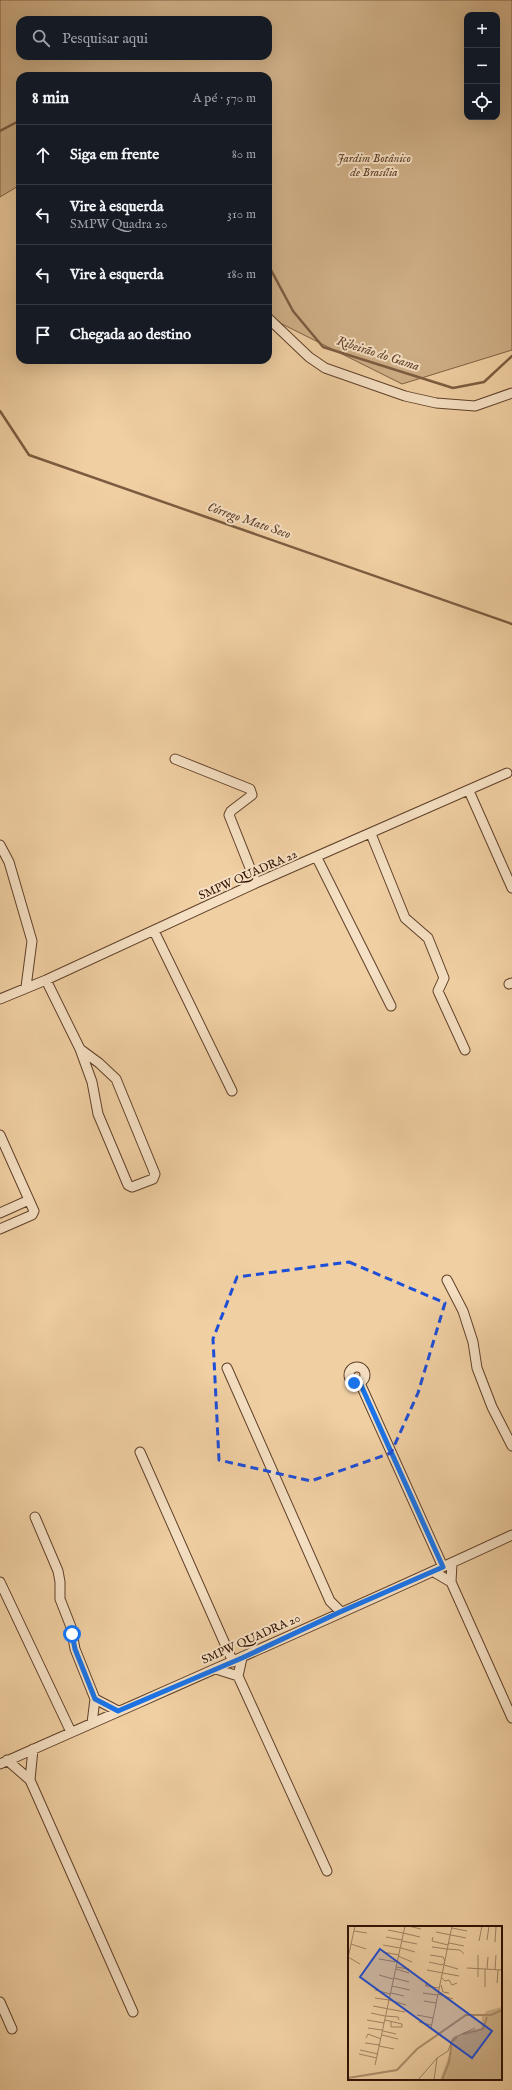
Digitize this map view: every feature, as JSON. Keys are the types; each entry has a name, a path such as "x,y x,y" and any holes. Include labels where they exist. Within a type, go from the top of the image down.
{"street":[{"path":"272,322 309,357 325,368 405,396 436,403 475,406 512,393"},
{"path":"175,759 250,789 252,795 231,810 229,814 256,884"},
{"name":"SMPW QUADRA 22","path":"0,999 46,980 256,884 507,774"},
{"path":"469,791 512,888"},
{"path":"371,834 405,918 428,938 444,978 438,991 465,1050"},
{"path":"0,845 9,862 32,942 26,987"},
{"path":"317,858 391,1006"},
{"path":"154,931 232,1092"},
{"path":"46,980 80,1049 92,1082 98,1114 128,1185 132,1187 153,1179 155,1174 116,1079 99,1063 80,1049"},
{"path":"0,1135 34,1211 32,1215 0,1229"},
{"path":"0,1214 29,1200"},
{"path":"18,1206 24,1219"},
{"path":"447,1280 463,1311 474,1342 478,1368 492,1407 512,1446"},
{"path":"227,1368 330,1601 340,1612"},
{"path":"360,1383 443,1567"},
{"path":"140,1452 233,1662"},
{"path":"35,1517 58,1572 60,1582 60,1599 71,1627 75,1649 95,1699 92,1722"},
{"name":"SMPW QUADRA 20","path":"3,1762 176,1685 242,1658 340,1612 434,1572 512,1535"},
{"path":"452,1563 451,1582 512,1718"},
{"path":"434,1572 451,1582"},
{"path":"0,1582 71,1732"},
{"path":"327,1618 330,1601"},
{"path":"242,1658 238,1676 327,1871"},
{"path":"216,1669 238,1676"},
{"path":"95,1699 118,1711"},
{"path":"33,1749 30,1780 133,2012"},
{"path":"3,1762 30,1780"},
{"path":"0,2002 12,2029"}],"highlighted area":[{"path":"349,1262 445,1303 418,1393 391,1453 311,1481 219,1460 213,1339 237,1277"}],"green space":[{"name":"Jardim Botânico de Brasília","path":"0,0 512,0 512,350 402,384 272,319 272,72 16,72 16,187 0,197"}],"waterway":[{"name":"Ribeirão do Gama","path":"0,131 16,123"},
{"name":"Ribeirão do Gama","path":"272,272 293,311 323,347 453,388 484,382 512,356"},
{"name":"Córrego Mato Seco","path":"0,411 29,455 512,624"}],"route":[{"path":"72,1634 75,1649 95,1699 118,1711 242,1658 340,1612 443,1567 360,1383 354,1383"}]}
